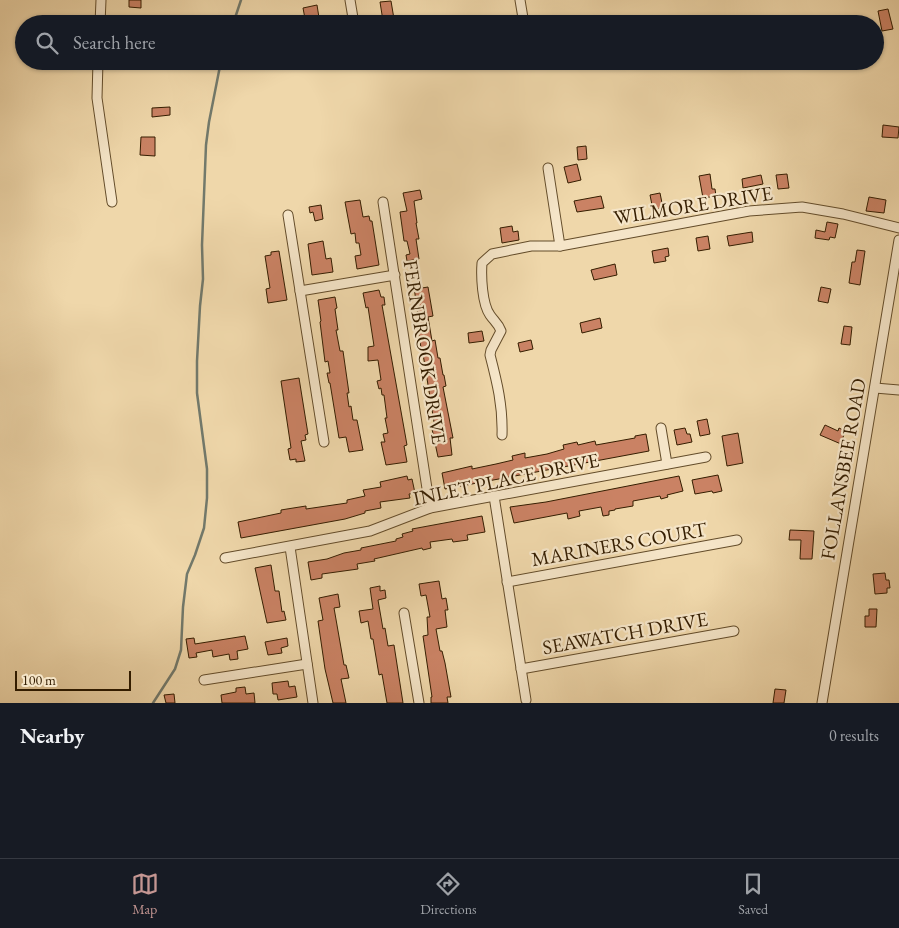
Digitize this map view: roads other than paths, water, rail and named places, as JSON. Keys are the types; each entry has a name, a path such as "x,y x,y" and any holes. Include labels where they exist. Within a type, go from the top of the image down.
{"street":[{"path":"100,15 101,0"},
{"path":"350,0 352,15"},
{"path":"520,0 522,15"},
{"path":"98,70 97,98 112,202"},
{"path":"548,168 560,246"},
{"name":"FERNBROOK DRIVE","path":"384,202 430,508"},
{"name":"WILMORE DRIVE","path":"502,435 503,413 490,355 501,331 496,321 489,314 481,275 482,263 492,254 531,246 560,246 749,211 802,207 843,214 899,228"},
{"path":"288,215 324,442"},
{"name":"FOLLANSBEE ROAD","path":"822,703 899,240"},
{"path":"300,291 395,275"},
{"path":"875,388 899,390"},
{"path":"661,428 667,464"},
{"name":"INLET PLACE DRIVE","path":"225,558 370,531 430,508 706,457"},
{"path":"494,496 526,700"},
{"name":"MARINERS COURT","path":"507,582 737,540"},
{"path":"290,547 313,703"},
{"path":"404,613 419,703"},
{"name":"SEAWATCH DRIVE","path":"521,669 734,631"},
{"path":"204,680 307,664"}],"waterway":[{"path":"236,15 241,0"},
{"path":"153,703 175,669 181,650 187,574 204,528 207,469 197,393 197,361 203,279 202,245 206,145 219,70"}]}
